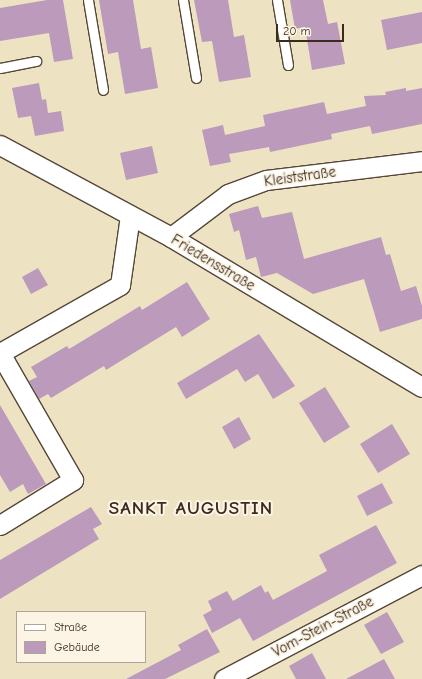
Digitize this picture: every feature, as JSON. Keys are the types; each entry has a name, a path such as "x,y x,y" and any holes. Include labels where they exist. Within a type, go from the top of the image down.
{"street":[{"name":"Friedensstraße","path":"0,145 171,238 422,386"},
{"name":"Kleiststraße","path":"171,238 228,194 266,180 422,161"},
{"path":"0,525 74,480 0,353 120,285 130,216"},
{"name":"Vom-Stein-Straße","path":"224,679 422,575"}],"lane":[{"path":"88,0 103,90"},
{"path":"183,0 196,78"},
{"path":"277,0 288,64"},
{"path":"0,68 36,61"}],"building":[{"path":"47,0 63,0 73,59 54,62 49,33 0,41 0,8"},
{"path":"99,0 133,0 141,49 151,47 158,88 125,94 118,52 108,54"},
{"path":"194,0 228,0 234,37 244,35 251,77 219,82 212,41 202,42"},
{"path":"290,0 323,0 328,24 337,22 345,64 312,70 305,27 295,29"},
{"path":"422,12 422,43 387,50 381,20"},
{"path":"39,83 42,100 46,99 48,113 61,111 64,131 35,136 31,116 18,118 12,88"},
{"path":"406,88 406,91 422,88 422,124 372,134 370,126 331,134 332,139 270,152 269,147 229,154 231,162 210,166 202,130 223,125 225,135 265,126 263,115 324,102 327,114 366,106 364,96 386,95 385,92"},
{"path":"152,146 158,173 126,180 120,153"},
{"path":"258,206 262,218 292,212 304,259 381,237 386,255 390,254 401,291 416,286 422,306 422,319 380,332 364,279 313,294 277,273 261,277 256,257 246,260 239,230 234,232 229,214"},
{"path":"38,268 48,285 31,294 22,277"},
{"path":"187,282 210,319 182,337 176,327 106,370 104,366 51,398 48,394 39,399 29,381 37,377 31,367 67,346 69,349 140,306 142,310"},
{"path":"259,334 295,386 273,399 258,374 245,382 237,369 186,399 177,383"},
{"path":"325,387 350,427 324,443 299,403"},
{"path":"0,405 46,484 28,494 23,484 10,492 0,475"},
{"path":"239,417 251,439 234,449 222,427"},
{"path":"392,424 410,454 378,473 360,444"},
{"path":"382,483 393,503 367,516 357,496"},
{"path":"91,507 102,524 93,529 99,539 0,599 0,560"},
{"path":"376,525 397,563 253,641 240,618 212,633 203,615 212,610 208,601 227,591 233,601 261,585 265,593 268,591 273,600 327,571 319,555"},
{"path":"387,612 404,642 381,654 364,625"},
{"path":"207,629 220,652 165,679 126,679 181,650 178,645"},
{"path":"312,653 326,679 296,679 289,666"},
{"path":"384,659 395,679 346,679"}],"district":[{"name":"SANKT AUGUSTIN","path":"191,509"}]}
